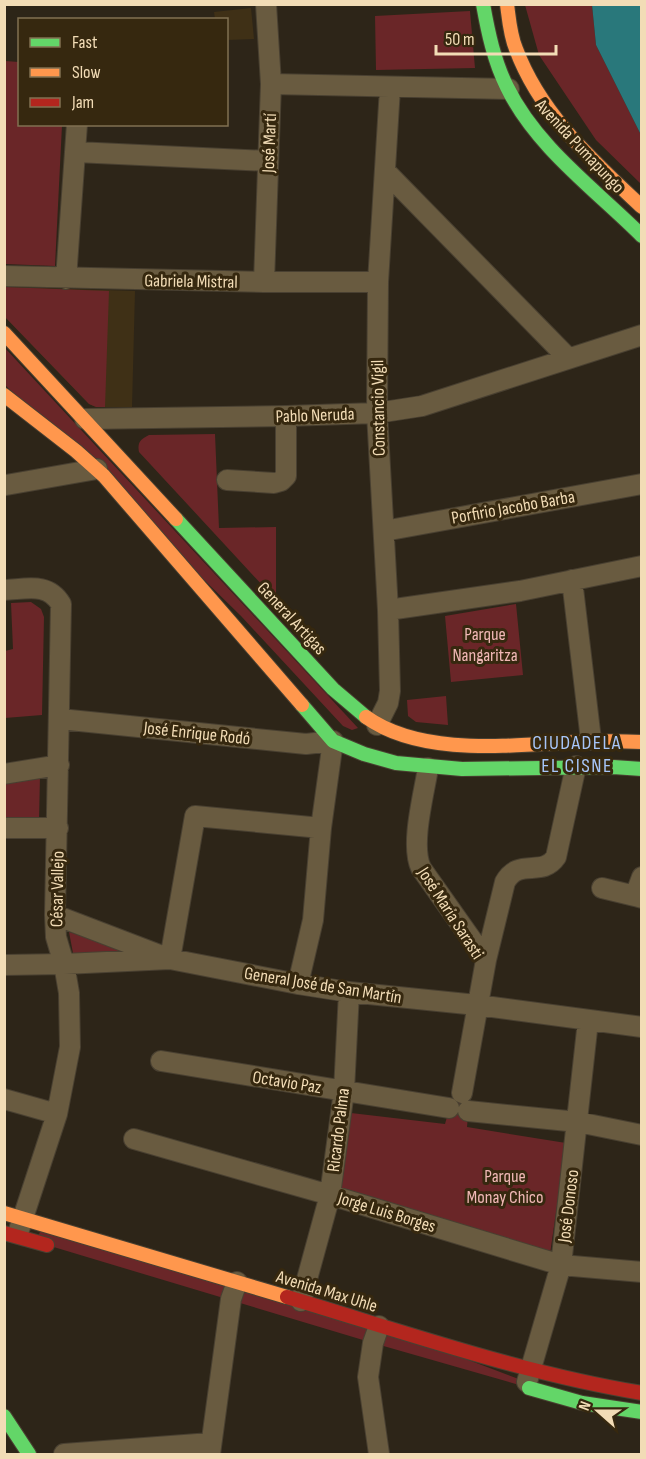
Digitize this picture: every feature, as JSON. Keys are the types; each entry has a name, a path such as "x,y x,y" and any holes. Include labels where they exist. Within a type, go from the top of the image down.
{"street":[{"name":"José Martí","path":"264,282 271,84 266,4"},
{"name":"Avenida Pumapungo","path":"483,4 498,68 520,110 537,132 642,236"},
{"name":"Avenida Pumapungo","path":"507,4 515,49 538,94 562,126 642,207"},
{"path":"271,84 509,89"},
{"name":"Constancio Vigil","path":"366,729 388,703 390,691 377,412 378,282 390,88"},
{"path":"66,279 77,126"},
{"path":"76,152 268,161"},
{"path":"386,172 568,358"},
{"name":"Gabriela Mistral","path":"4,276 66,279 378,282"},
{"name":"General Artigas","path":"4,333 333,689 366,729 448,744 591,740 642,742"},
{"name":"Pablo Neruda","path":"85,419 286,416 377,412 422,406 642,335"},
{"path":"4,395 98,469 333,741 348,749 381,760 428,768 576,766 642,769"},
{"path":"227,480 274,483 286,476 286,416"},
{"path":"6,485 98,469"},
{"name":"Porfirio Jacobo Barba","path":"384,531 641,488"},
{"path":"388,610 520,591 642,566"},
{"path":"572,580 591,740"},
{"name":"César Vallejo","path":"4,591 43,588 55,593 61,603 55,915 57,937 69,993 70,1047 57,1114 11,1228"},
{"name":"José Enrique Rodó","path":"60,719 306,744 333,741"},
{"path":"333,741 366,729"},
{"path":"297,984 313,920 321,828 333,741"},
{"path":"4,774 59,765"},
{"path":"486,960 509,874 517,868 545,867 552,864 556,857 576,766"},
{"name":"José María Sarasti","path":"428,768 416,843 416,858 486,960 460,1104"},
{"path":"55,915 170,958 195,816 321,828"},
{"path":"4,828 58,828"},
{"path":"602,888 638,897 642,877"},
{"name":"General José de San Martín","path":"4,964 64,964 170,958 297,984 349,992 477,1005 588,1022 642,1027"},
{"name":"Ricardo Palma","path":"301,1301 330,1195 344,1091 349,992"},
{"name":"José Donoso","path":"524,1380 561,1265 588,1022"},
{"name":"Octavio Paz","path":"161,1061 344,1091 460,1104 578,1122 642,1135"},
{"path":"4,1100 57,1114"},
{"name":"Jorge Luis Borges","path":"134,1139 561,1265 642,1272"},
{"path":"11,1228 60,1248"},
{"name":"Avenida Max Uhle","path":"11,1228 233,1295 301,1301 375,1338 524,1380 582,1403 642,1412"},
{"path":"64,1455 210,1449 233,1295"},
{"path":"375,1338 368,1377 379,1455"},
{"name":"Avenida Max Uhle","path":"524,1380 588,1384 642,1393"},
{"path":"4,1416 29,1455"}],"shaded area":[{"path":"251,8 254,39 228,40 228,18 215,18 214,12"},
{"path":"5,287 135,291 132,407 96,407 89,404 5,317"}],"green space":[{"path":"525,5 592,5 596,45 641,135 641,184 596,140 539,55"},
{"path":"470,11 475,68 376,70 375,16"},
{"path":"5,61 18,62 18,126 62,126 55,266 5,264"},
{"path":"5,287 109,291 105,407 89,404 5,317"},
{"path":"4,347 358,728 352,730 343,726 241,616 5,385"},
{"path":"215,434 219,528 276,527 276,600 139,452 140,441 149,435"},
{"path":"31,602 41,609 44,617 42,715 5,718 5,651 13,649 11,603"},
{"name":"Parque Nangaritza","path":"516,604 523,675 451,682 445,616"},
{"path":"446,696 448,725 416,722 408,716 407,700"},
{"path":"40,775 39,822 5,823 5,781"},
{"path":"69,932 138,953 73,953"},
{"name":"Parque Monay Chico","path":"454,1092 470,1094 467,1127 566,1143 550,1254 341,1190 351,1113 445,1124"},
{"path":"42,1224 379,1326 582,1403 37,1242"}],"water":[{"path":"592,5 641,5 641,135 596,45"}],"traffic: fast":[{"path":"483,4 498,67 519,109 568,167 642,236"},
{"path":"176,519 333,689 366,717"},
{"path":"302,705 333,741 364,754 396,763 462,769 613,767 642,769"},
{"path":"529,1388 582,1403 642,1412"},
{"path":"4,1416 29,1454"}],"traffic: slow":[{"path":"507,4 514,44 526,73 539,95 587,154 642,207"},
{"path":"4,333 176,519"},
{"path":"4,395 76,451 104,476 302,705"},
{"path":"366,717 388,730 413,738 468,746 593,741 642,742"},
{"path":"4,1213 287,1297"}],"traffic: jam":[{"path":"4,1233 47,1245"},
{"path":"287,1297 507,1363 597,1385 642,1393"}],"district":[{"name":"CIUDADELA EL CISNE","path":"577,754"}]}
